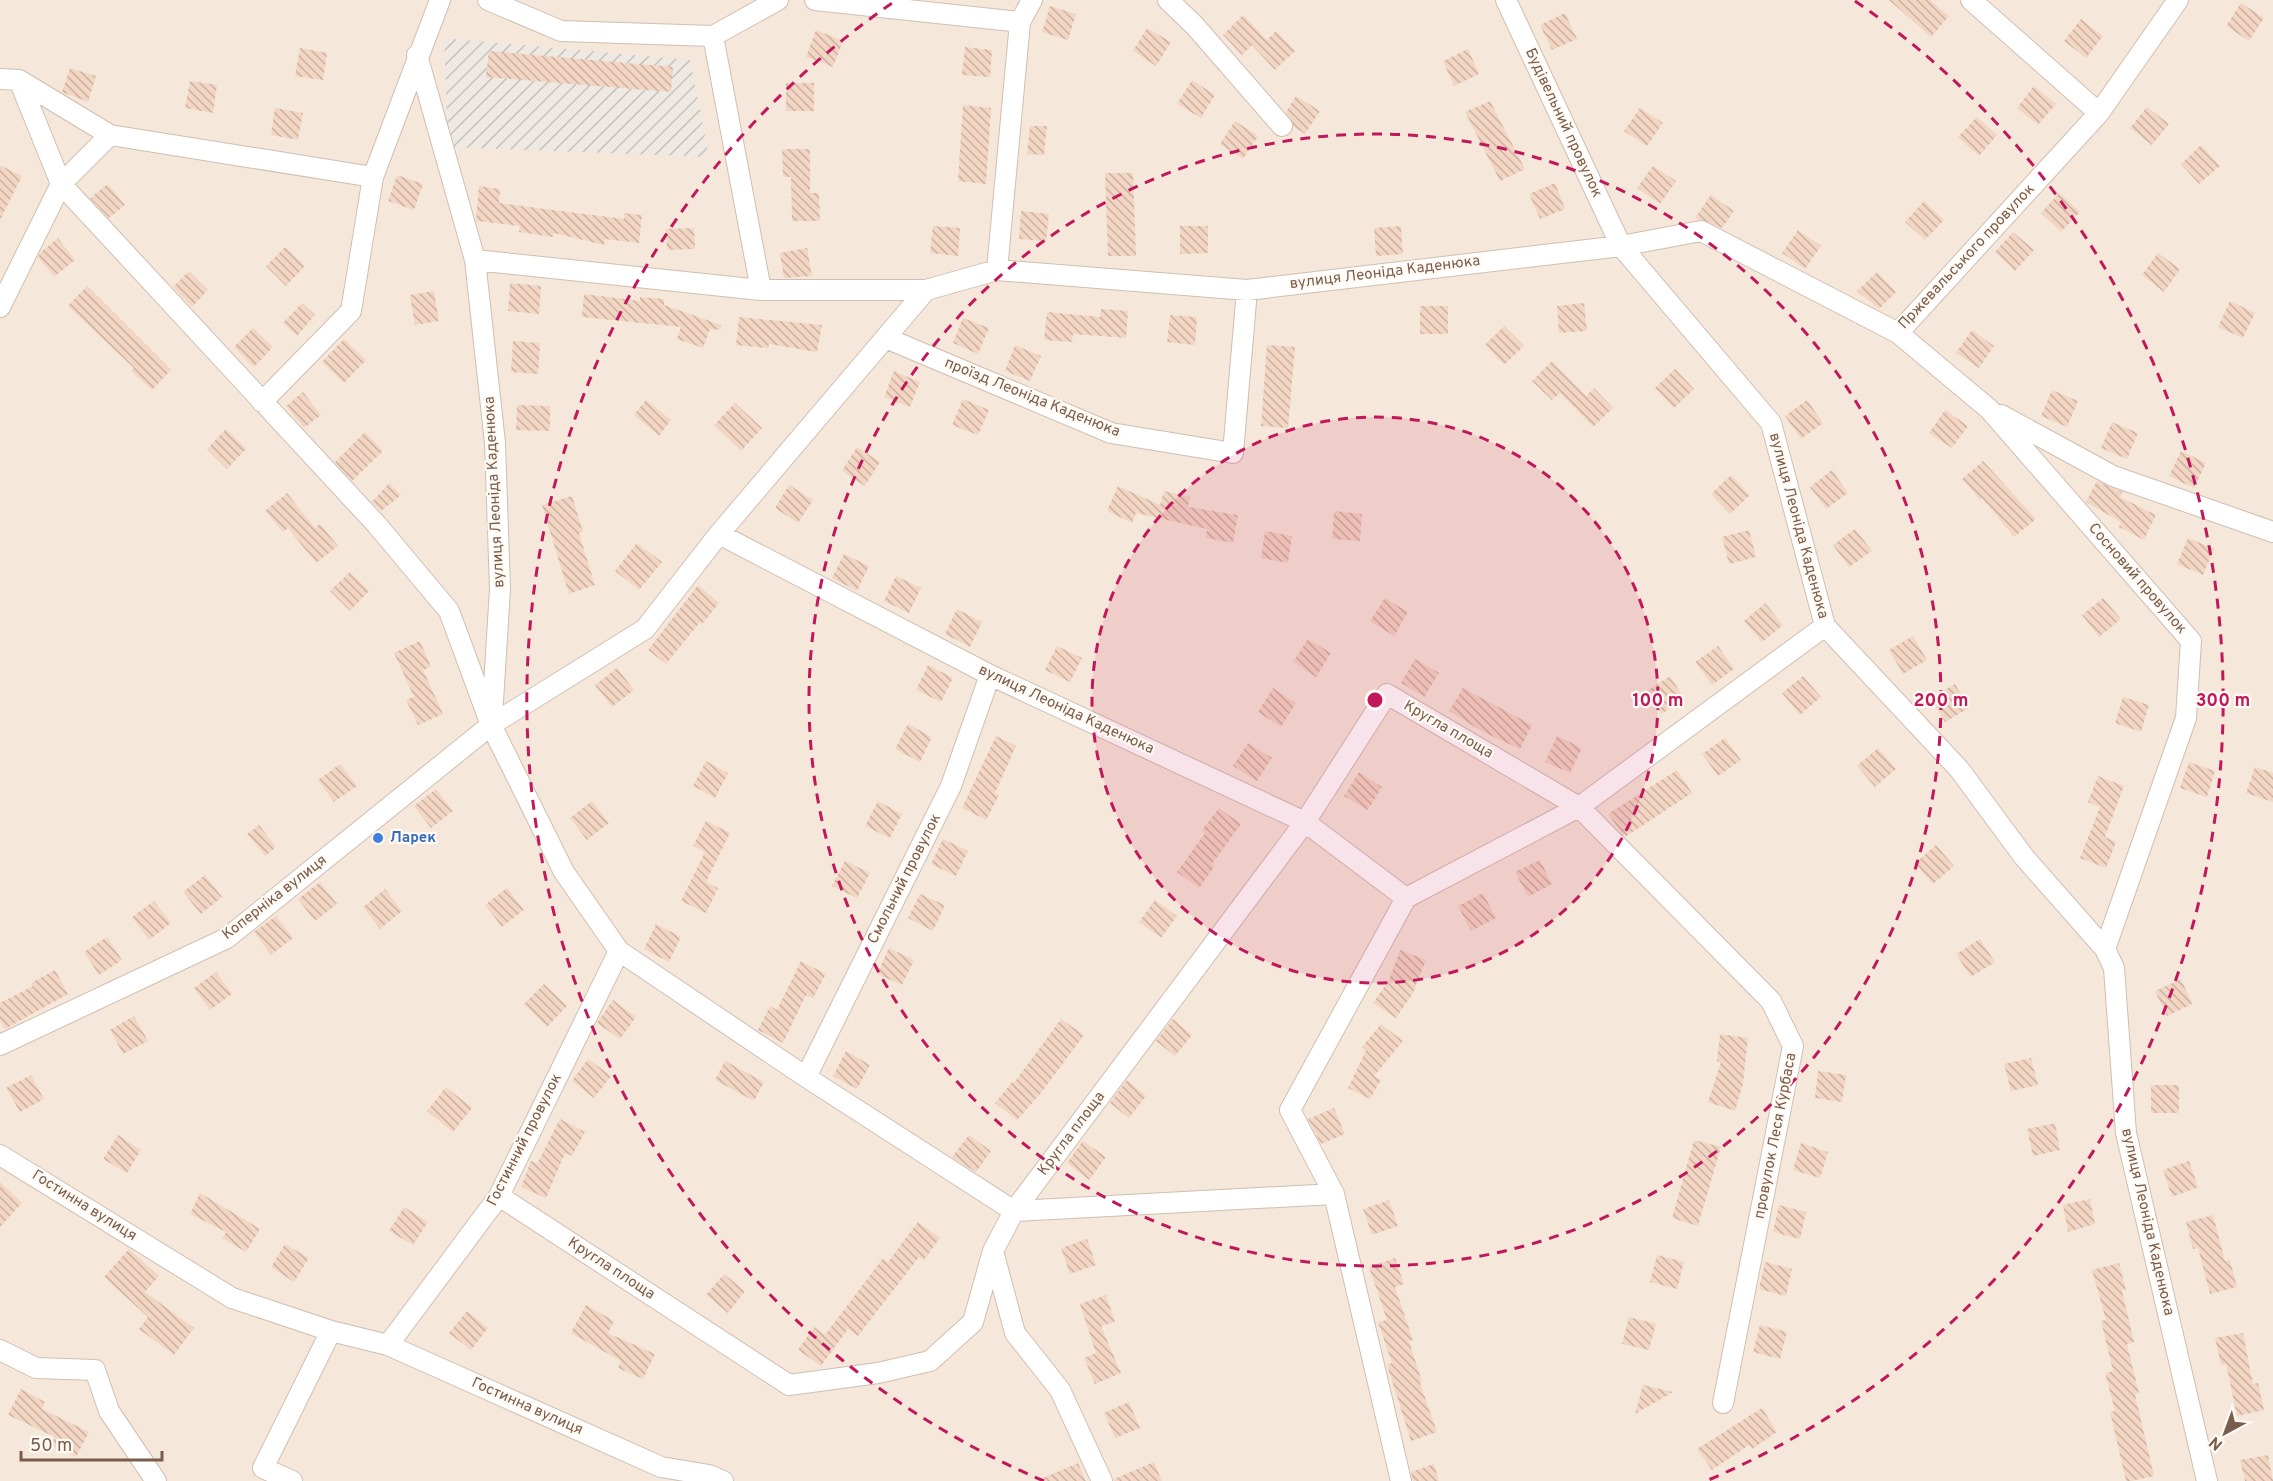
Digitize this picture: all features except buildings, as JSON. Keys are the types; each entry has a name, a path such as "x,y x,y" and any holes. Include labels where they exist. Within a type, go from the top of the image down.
{"street":[{"path":"262,402 351,311 373,177 417,55 440,0"},
{"path":"488,0 561,31 713,36 778,0"},
{"path":"815,0 1020,22"},
{"path":"997,270 1020,22 1032,0"},
{"path":"1168,0 1195,26 1282,126"},
{"name":"Будівельний провулок","path":"1506,0 1621,246"},
{"path":"1971,0 2099,113"},
{"name":"Пржевальського провулок","path":"1621,246 1701,231 1898,333 2099,113 2178,0"},
{"path":"713,36 761,290"},
{"name":"вулиця Леоніда Каденюка","path":"417,55 475,260 496,454 500,589 491,725"},
{"path":"9,80 110,135 373,177"},
{"path":"9,80 61,184 377,525 449,611 491,725 564,872 619,951 806,1077 1014,1211 1334,1194"},
{"path":"0,307 61,184 110,135"},
{"name":"вулиця Леоніда Каденюка","path":"475,260 761,290 926,291 997,270 1247,290 1621,246 1771,423 1824,626 1959,769 2024,856 2105,949 2114,968 2126,1133 2207,1481"},
{"name":"проїзд Леоніда Каденюка","path":"886,338 1111,433 1233,453 1247,290"},
{"path":"491,725 645,629 719,534 926,291"},
{"name":"Сосновий провулок","path":"1898,333 1989,409 2191,641 2186,718 2105,949"},
{"name":"Сосновий провулок","path":"1989,409 2113,476 2273,532"},
{"name":"вулиця Леоніда Каденюка","path":"719,534 990,675 1305,822 1406,898"},
{"path":"1401,1481 1334,1194 1290,1110 1406,898 1579,807 1824,626"},
{"name":"Смольний провулок","path":"806,1077 951,786 990,675"},
{"name":"Кругла площа","path":"499,1196 789,1385 878,1373 930,1362 973,1322 993,1251 1014,1211 1305,822 1387,694 1579,807"},
{"name":"Коперніка вулиця","path":"0,1045 227,938 491,725"},
{"name":"провулок Леся Курбаса","path":"1579,807 1772,1001 1794,1046 1724,1403"},
{"name":"Гостинний провулок","path":"388,1345 499,1196 619,951"},
{"name":"Гостинна вулиця","path":"0,1155 232,1298 331,1331 388,1345 661,1467 709,1475 723,1481"},
{"path":"993,1251 1015,1333 1060,1390 1102,1481"},
{"path":"292,1481 259,1474 331,1331"},
{"path":"0,1350 36,1368 95,1370 109,1411 156,1481"}],"shaded area":[{"path":"0,0 2273,0 2273,1481 0,1481"},
{"path":"444,38 690,60 709,157 448,147"}],"place":[{"name":"Ларек","path":"378,838"}]}
